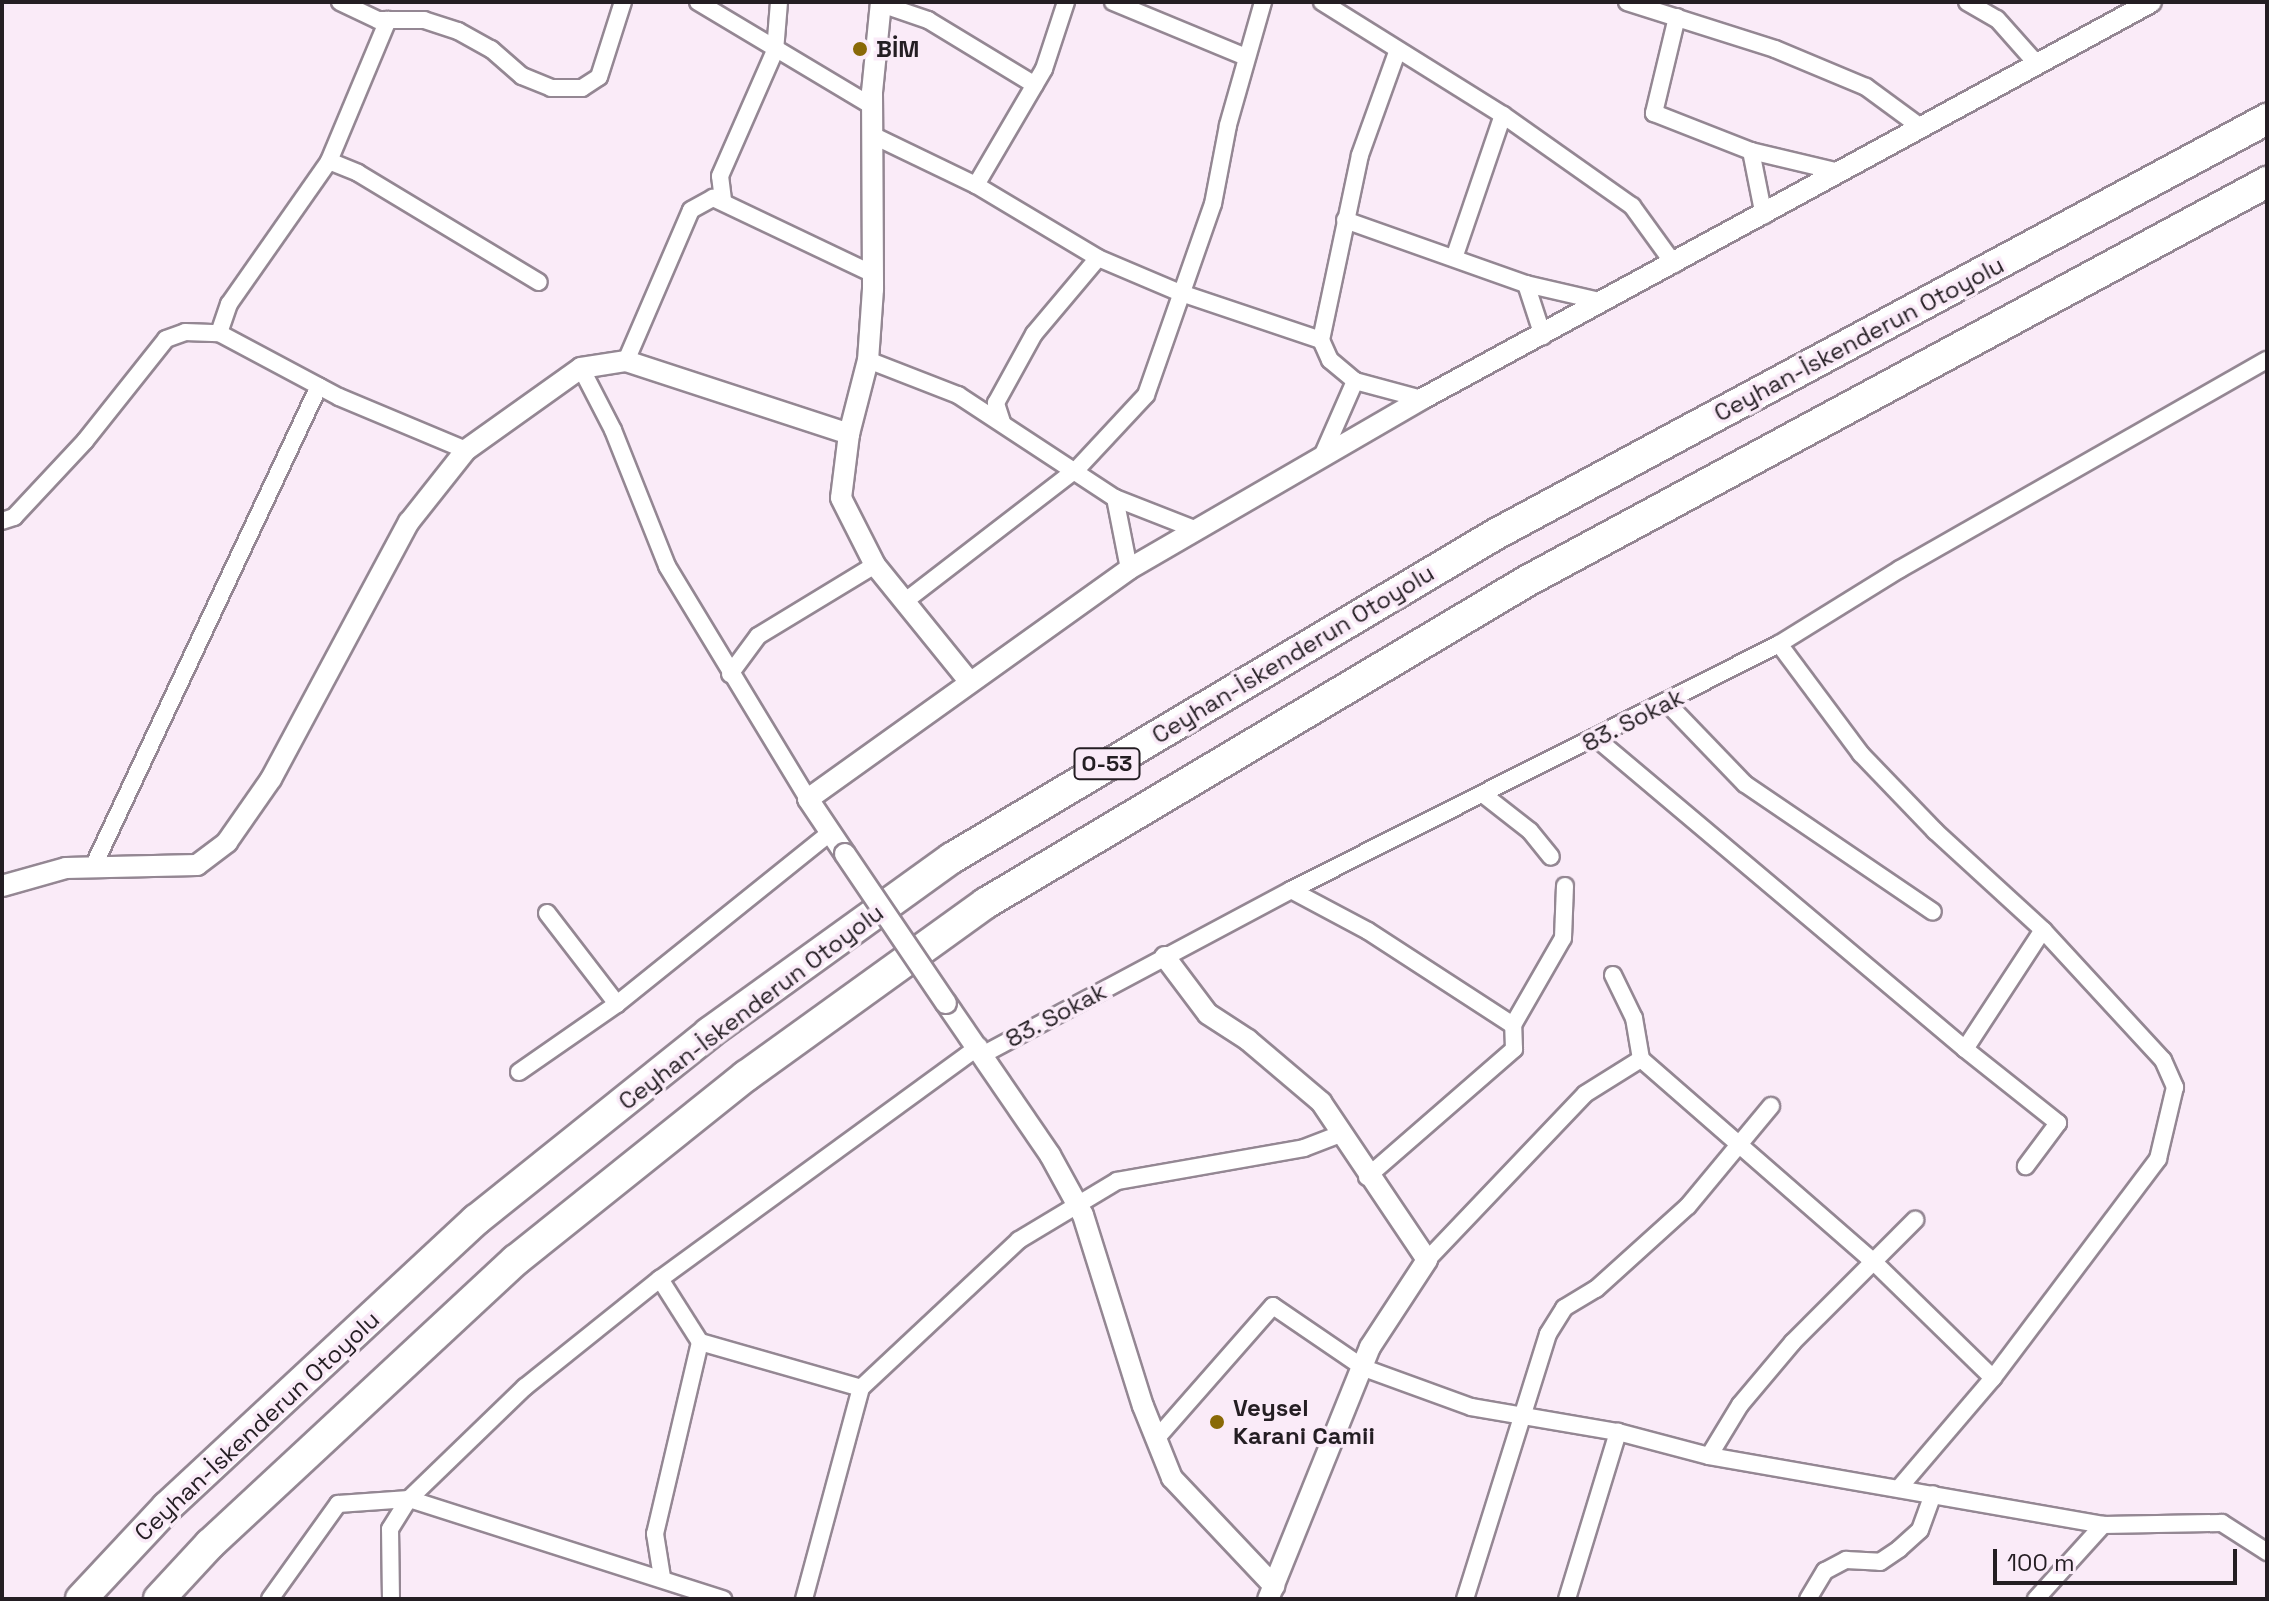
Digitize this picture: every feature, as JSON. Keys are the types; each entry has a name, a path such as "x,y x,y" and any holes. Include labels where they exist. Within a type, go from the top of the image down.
{"highway":[{"name":"Ceyhan-İskenderun Otoyolu","path":"81,1599 167,1507 476,1220 709,1033 952,858 1496,534 2267,119"},
{"name":"O-53","path":"159,1599 210,1544 516,1260 746,1076 986,903 1527,581 2267,182"}],"street":[{"path":"340,2 388,20 424,20 458,31 491,49 522,76 551,88 582,88 599,77 623,2"},
{"path":"723,200 720,176 775,51 779,2"},
{"path":"976,185 1052,51 1066,2"},
{"path":"1113,2 1246,57"},
{"path":"904,602 1077,469 1146,395 1178,292 1213,204 1246,57 1263,2"},
{"path":"1322,2 1397,52 1503,115 1632,206 1674,264"},
{"path":"1627,2 1775,49 1866,87 1919,126"},
{"path":"1967,2 1997,19 2036,63"},
{"path":"808,799 968,680 1129,569 1194,529 1422,399 1764,216 1919,126 2151,2"},
{"path":"968,680 875,565 841,498 849,434 868,360 873,274 872,106 881,3 928,20 1035,85"},
{"path":"706,4 775,51 872,106"},
{"path":"1677,17 1654,113 1751,151 1840,172"},
{"path":"219,333 229,304 329,161 388,20"},
{"path":"1397,52 1360,155 1321,340 1330,360 1355,381 1422,399"},
{"path":"1455,255 1503,115"},
{"path":"872,135 976,185 1098,258 1178,292 1321,340"},
{"path":"1751,151 1764,216"},
{"path":"329,161 358,173 539,282"},
{"path":"626,361 691,210 713,198 723,200 873,274"},
{"path":"1345,220 1455,255 1526,284 1604,302"},
{"path":"1002,422 996,403 1034,334 1098,258"},
{"path":"1526,284 1543,336"},
{"path":"2,521 14,517 85,441 166,339 185,332 219,333 319,386 466,450"},
{"path":"868,360 958,395 1077,469 1115,498 1194,529"},
{"name":"83. Sokak","path":"391,1599 390,1529 409,1499 525,1387 660,1279 981,1050 1779,644 1900,569 2267,360"},
{"path":"2,886 93,867 197,865 227,842 271,779 409,522 466,450 581,368 626,361 849,434"},
{"path":"581,368 613,430 667,566 730,674 830,833 981,1050 1076,1203 1172,1478 1271,1592 1370,1347 1427,1260 1585,1094 1641,1059"},
{"path":"1323,454 1355,381"},
{"path":"93,867 319,386"},
{"path":"1115,498 1129,569"},
{"path":"730,674 758,636 875,565"},
{"path":"1779,644 1861,754 1935,831 2043,930 2163,1060 2175,1087 2158,1159 1993,1378 1899,1488"},
{"path":"1667,703 1745,784 1933,912"},
{"path":"1597,739 1965,1049 2058,1123 2026,1166"},
{"path":"1484,795 1530,831 1551,857"},
{"path":"519,1072 617,1004 830,833"},
{"path":"1367,1177 1514,1049 1513,1025 1563,938 1565,886"},
{"path":"1291,890 1368,931 1513,1025"},
{"path":"547,913 617,1004"},
{"path":"1965,1049 2043,930"},
{"path":"1165,957 1208,1014 1248,1040 1321,1102 1367,1177 1427,1260"},
{"path":"1613,975 1634,1018 1641,1059 1874,1262 1993,1378"},
{"path":"1465,1599 1548,1334 1564,1308 1596,1289 1688,1206 1771,1106"},
{"path":"804,1599 861,1388 1019,1240 1117,1181 1304,1148 1340,1134"},
{"path":"1709,1456 1740,1405 1793,1342 1915,1220"},
{"path":"660,1279 700,1342 861,1388"},
{"path":"1156,1439 1273,1306 1364,1368 1471,1407 1618,1432 1709,1456 2103,1525 2222,1523 2267,1552"},
{"path":"662,1577 655,1534 700,1342"},
{"path":"1567,1599 1618,1432"},
{"path":"1808,1599 1825,1571 1846,1560 1880,1562 1899,1549 1920,1530 1933,1494"},
{"path":"270,1599 338,1504 409,1499 662,1577 723,1599"},
{"path":"2036,1599 2103,1525"}],"place":[{"name":"BİM","path":"860,49"},
{"name":"Veysel Karani Camii","path":"1217,1422"}]}
